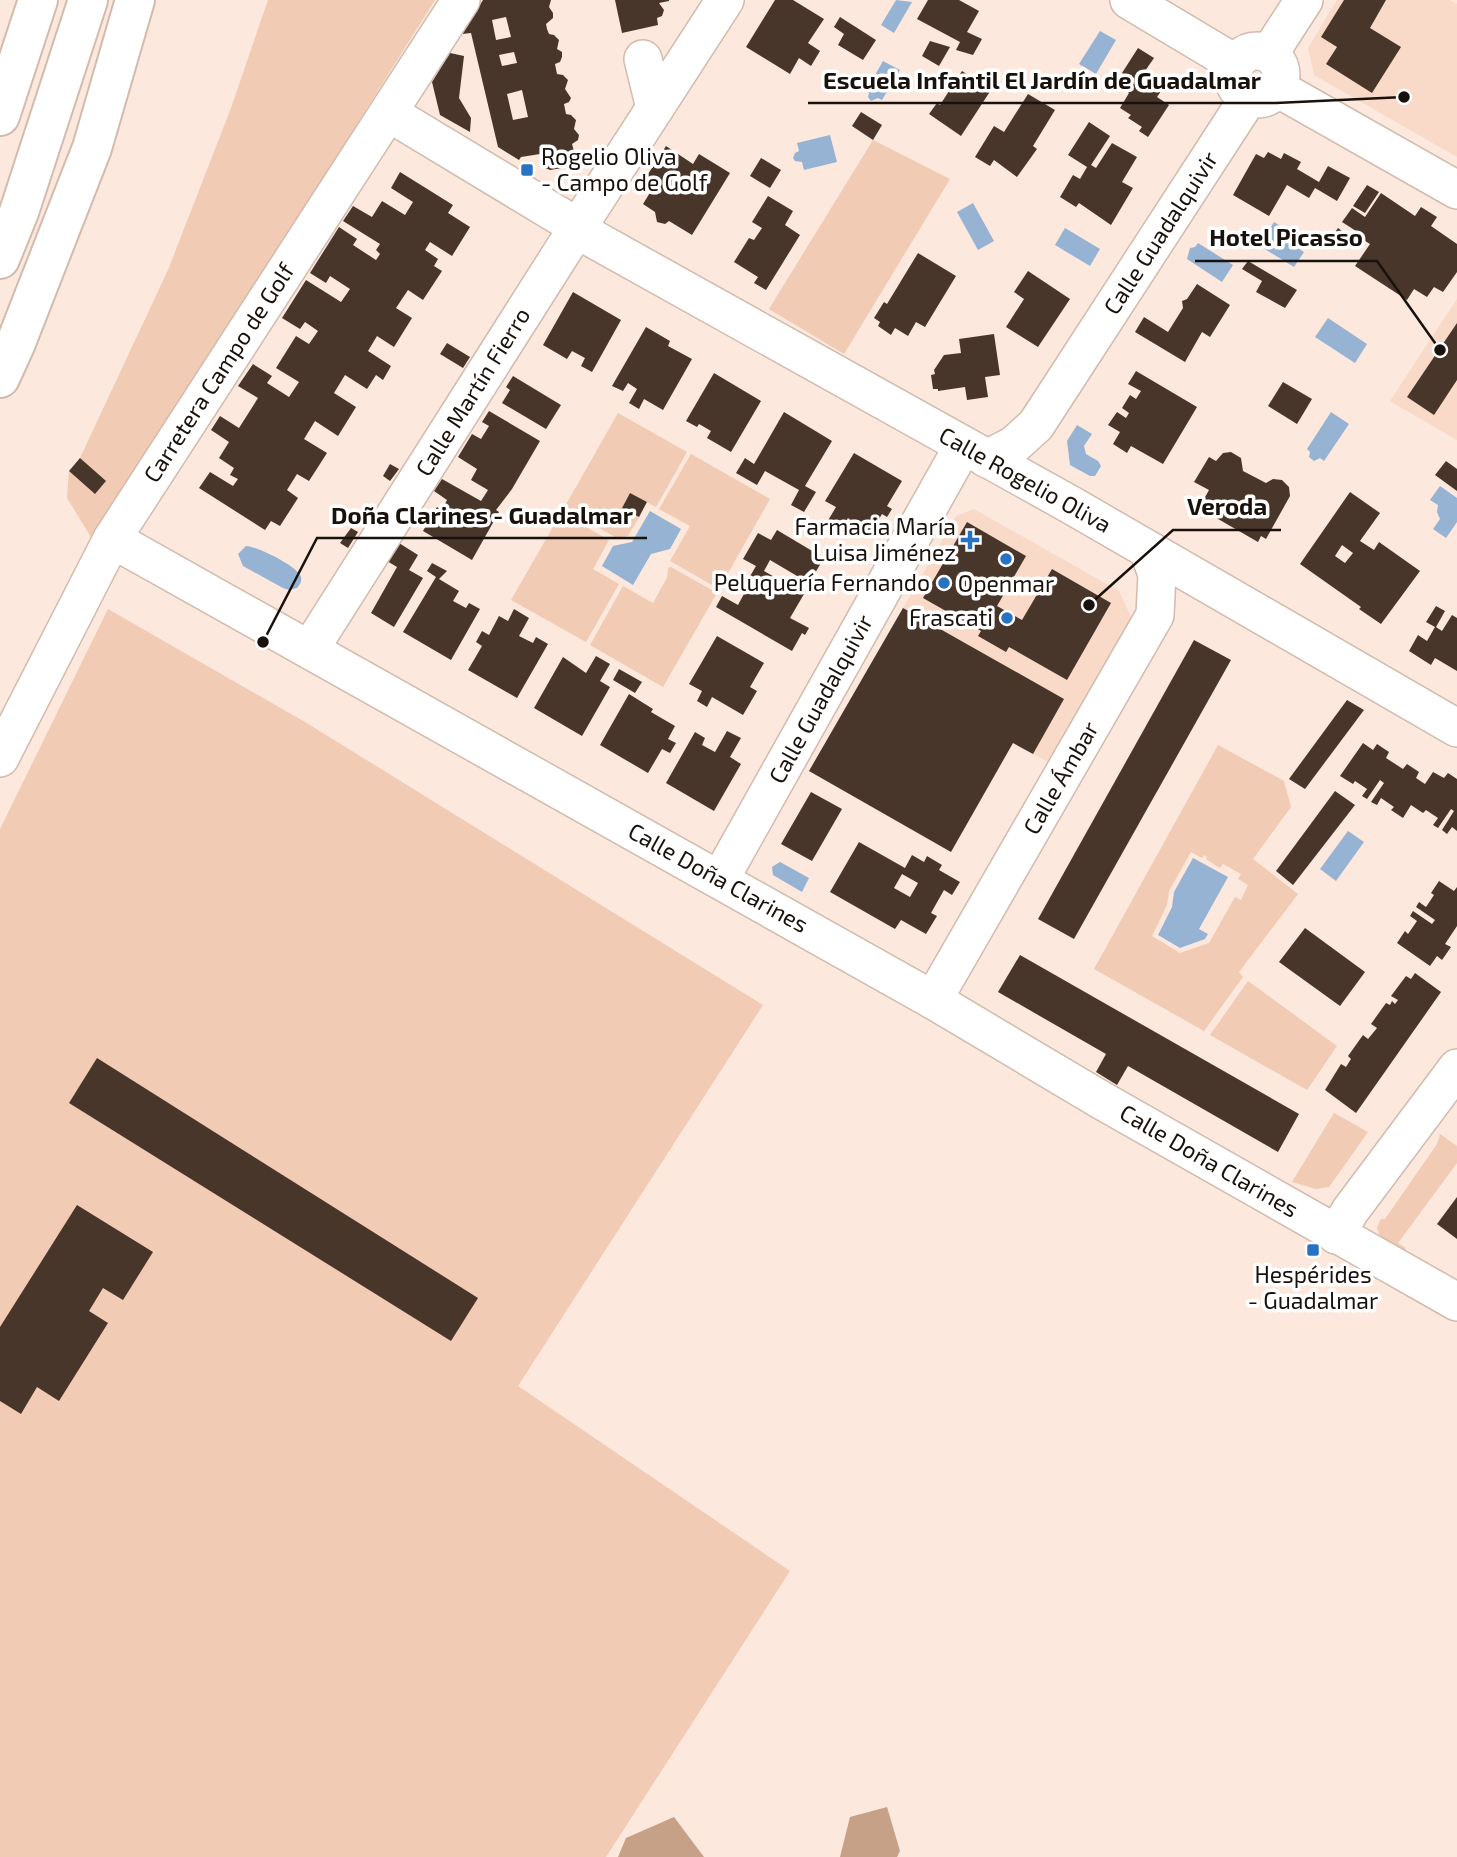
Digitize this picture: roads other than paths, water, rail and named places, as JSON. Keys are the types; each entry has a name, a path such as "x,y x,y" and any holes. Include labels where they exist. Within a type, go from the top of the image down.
{"highway":[{"path":"0,116 38,0"},
{"path":"0,259 19,212 88,0"},
{"path":"0,378 92,148 135,0"}],"street":[{"name":"Carretera Campo de Golf","path":"0,758 112,539 461,0"},
{"name":"Calle Martín Fierro","path":"310,649 577,227 725,0"},
{"path":"1129,0 1457,190"},
{"name":"Calle Guadalquivir","path":"720,879 975,452 1014,445 1036,425 1304,0"},
{"path":"643,59 655,108"},
{"name":"Calle Rogelio Oliva","path":"389,113 577,227 1457,727"},
{"name":"Calle Doña Clarines","path":"112,539 720,879 1457,1302"},
{"name":"Calle Ámbar","path":"933,1000 1155,615 1157,574 1148,550"},
{"path":"1328,1230 1350,1211 1457,1068"}],"water":[{"path":"896,0 912,2 894,33 881,25"},
{"path":"1100,31 1116,40 1096,74 1079,64"},
{"path":"883,61 900,70 882,100 878,98 871,101 866,91"},
{"path":"830,135 837,162 804,170 802,162 795,161 795,153 799,151 797,143"},
{"path":"973,203 994,241 978,250 957,212"},
{"path":"1274,222 1292,233 1287,241 1304,252 1294,267 1260,246"},
{"path":"1065,228 1100,249 1090,266 1055,245"},
{"path":"1198,243 1233,265 1222,282 1187,259 1190,248"},
{"path":"1328,318 1367,344 1355,363 1315,337"},
{"path":"1331,412 1349,424 1324,461 1320,458 1314,461 1309,457 1310,452 1307,449"},
{"path":"1077,425 1092,434 1084,446 1086,454 1101,466 1095,476 1070,465 1067,441"},
{"path":"1440,486 1457,498 1457,522 1446,538 1433,529 1440,519 1438,505 1430,500"},
{"path":"650,511 681,529 670,549 651,554 633,585 602,566 613,546 632,542"},
{"path":"246,546 267,553 293,568 301,577 297,588 283,588 243,566 238,554"},
{"path":"1348,831 1364,842 1336,881 1320,869"},
{"path":"1193,858 1228,877 1199,929 1208,934 1205,939 1180,948 1158,935 1172,907 1174,892"},
{"path":"780,862 809,878 802,892 773,875 772,867"}],"place":[{"name":"Escuela Infantil El Jardín de Guadalmar","path":"1404,97"},
{"name":"Rogelio Oliva - Campo de Golf","path":"527,170"},
{"name":"Hotel Picasso","path":"1440,350"},
{"name":"Farmacia María Luisa Jiménez","path":"970,540"},
{"name":"Openmar","path":"1006,559"},
{"name":"Peluquería Fernando","path":"944,583"},
{"name":"Veroda","path":"1089,605"},
{"name":"Frascati","path":"1007,618"},
{"name":"Doña Clarines - Guadalmar","path":"263,642"},
{"name":"Hespérides - Guadalmar","path":"1313,1250"}]}
